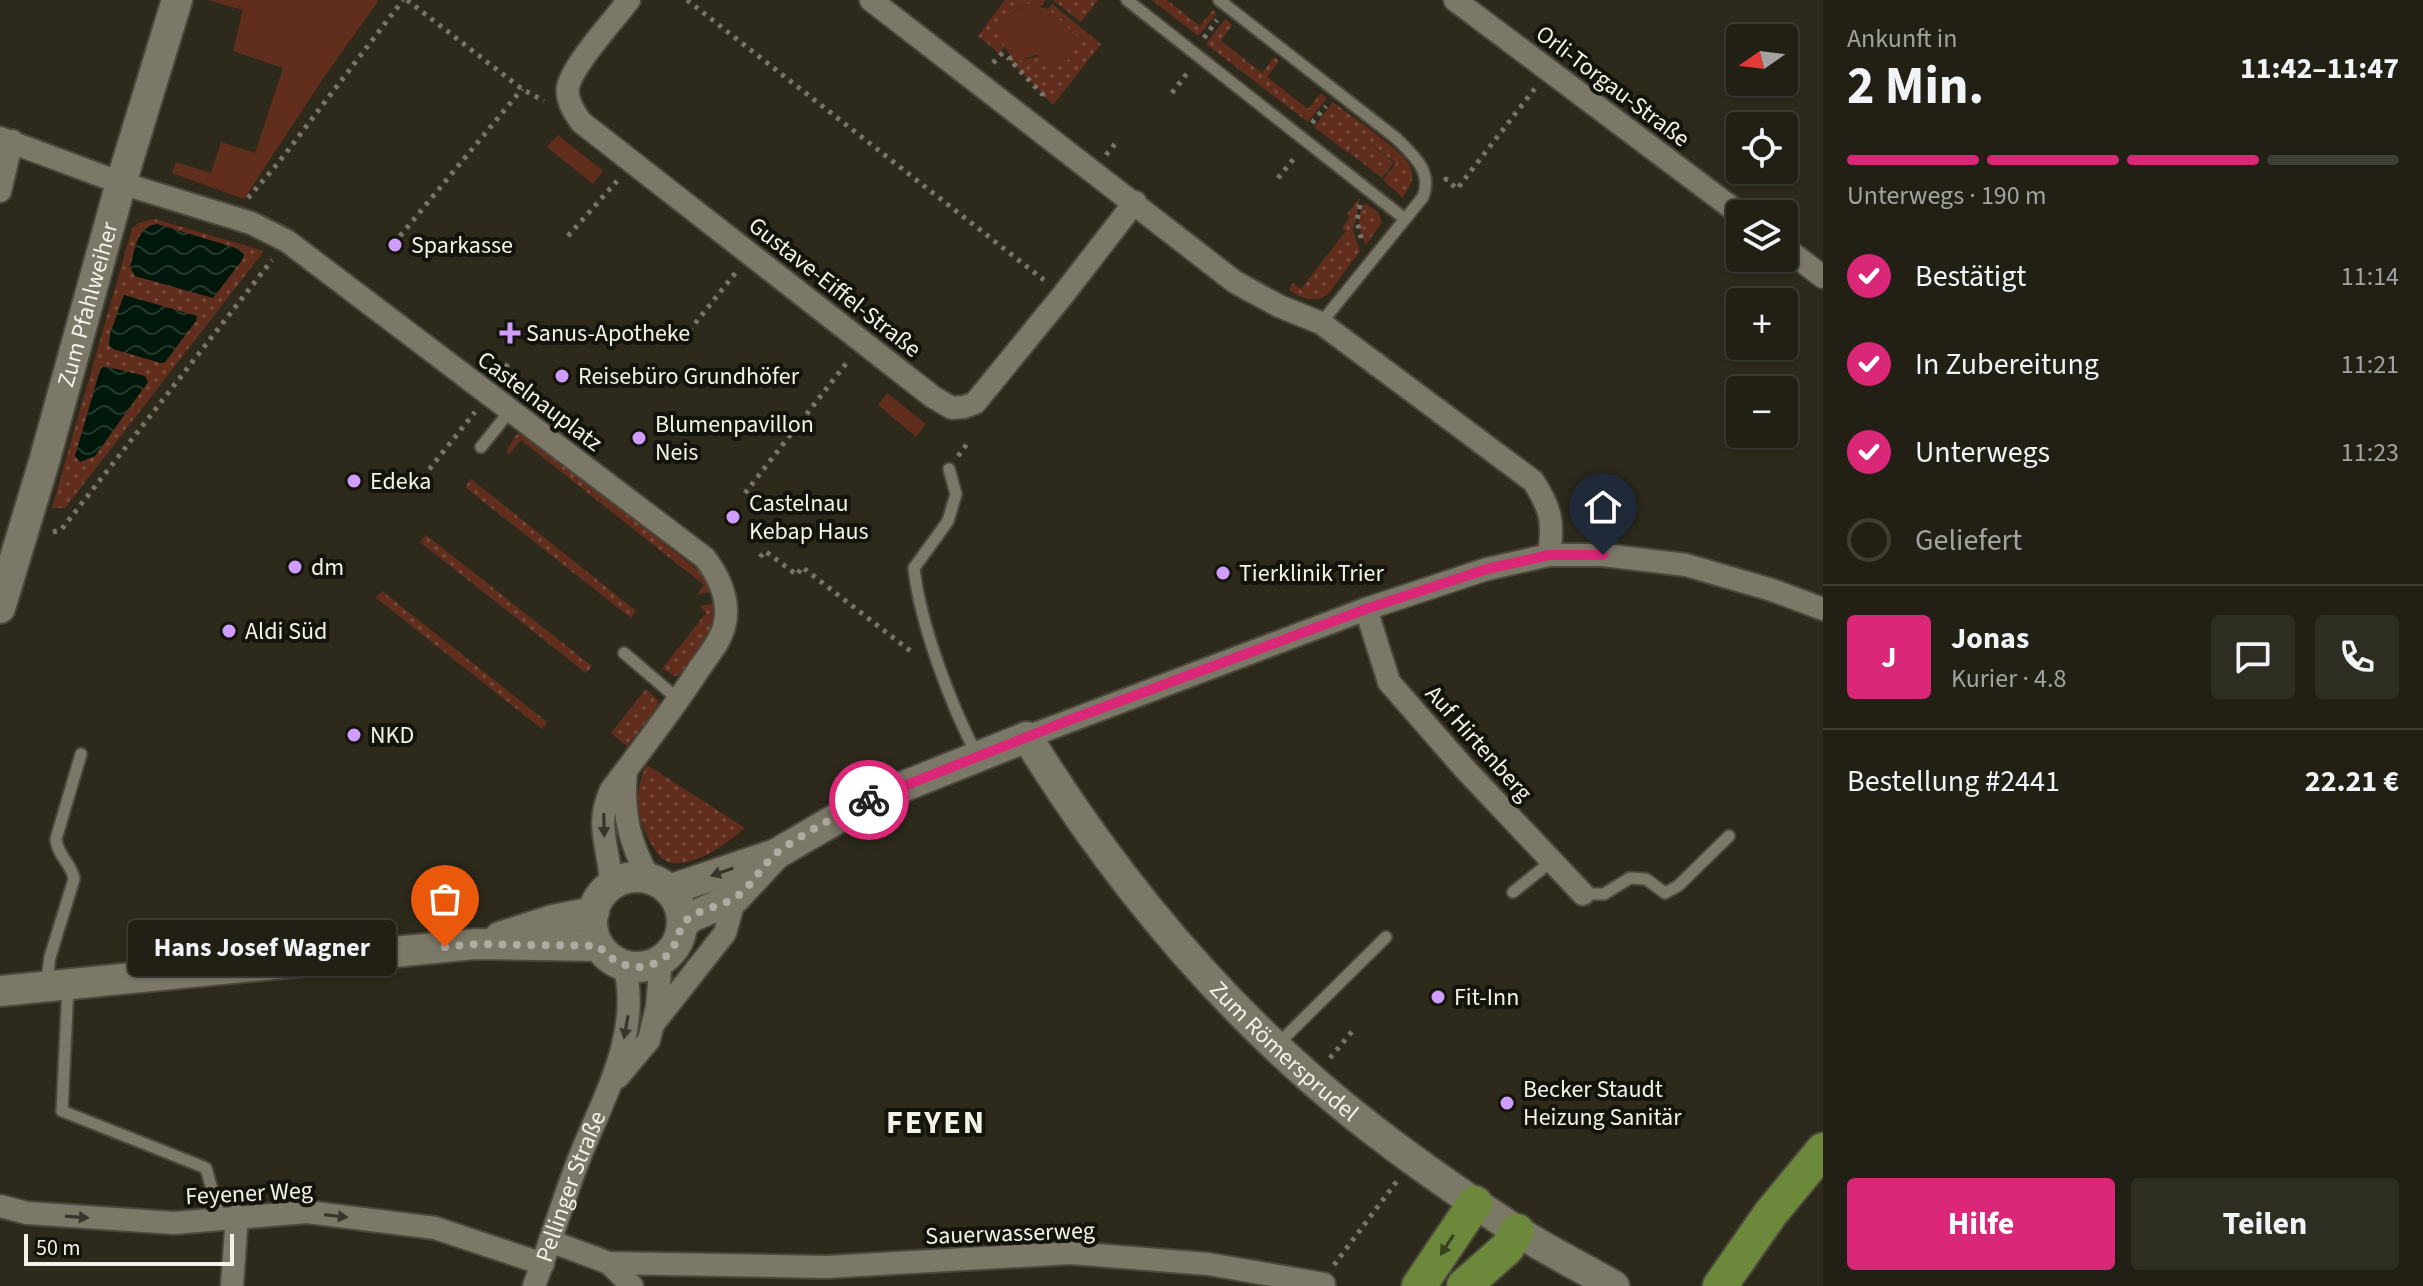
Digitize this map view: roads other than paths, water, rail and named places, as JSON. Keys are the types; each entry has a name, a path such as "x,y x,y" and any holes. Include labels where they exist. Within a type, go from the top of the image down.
{"main road":[{"path":"1720,1286 1771,1213 1823,1150"},
{"path":"1419,1286 1475,1203"},
{"path":"1464,1286 1507,1248 1517,1231"}],"street":[{"name":"Zum Pfahlweiher","path":"0,605 177,0"},
{"name":"Gustave-Eiffel-Straße","path":"629,0 573,72 567,90 572,109 581,122 862,343 952,408 975,403 1135,202"},
{"path":"871,0 1235,282 1279,306 1321,323 1533,481 1547,503 1553,526 1549,555"},
{"name":"Orli-Torgau-Straße","path":"1455,0 1726,203"},
{"name":"Castelnauplatz","path":"6,140 121,183 251,223 287,241 705,558 718,576 725,602 724,628 679,700 611,790 604,806 602,824 611,885"},
{"path":"0,191 6,140"},
{"path":"1798,258 1823,277"},
{"name":"Pellinger Straße","path":"659,884 776,854 867,801 1366,609 1487,569 1549,555 1603,555 1686,565 1772,590 1823,609"},
{"name":"Auf Hirtenberg","path":"1366,609 1389,682 1583,894"},
{"name":"Zum Römersprudel","path":"1027,737 1065,798 1161,925 1275,1046 1366,1124 1475,1203 1517,1231 1614,1286"},
{"path":"626,770 625,817 637,857 677,900 682,925 672,951 661,960 636,967 614,960 599,946 592,923 603,893 611,885 629,877 659,884"},
{"name":"Pellinger Straße","path":"682,925 691,917 735,898 776,854"},
{"name":"Pellinger Straße","path":"654,1023 725,933 735,898"},
{"path":"475,944 553,920 594,912"},
{"path":"0,991 475,944 599,946"},
{"name":"Pellinger Straße","path":"610,1087 649,1040 654,1023 661,960"},
{"name":"Pellinger Straße","path":"534,1286 622,1051 628,1017 628,981 624,965"},
{"name":"Feyener Weg","path":"0,1206 27,1213 174,1223 307,1212 435,1228 543,1264"},
{"path":"229,1217 232,1286"},
{"path":"550,1241 609,1263 632,1286"},
{"name":"Sauerwasserweg","path":"609,1263 826,1267 1071,1253 1208,1264 1324,1284"},
{"path":"682,1286 697,1265"}],"lane":[{"path":"1127,0 1405,219"},
{"path":"1219,0 1396,138 1420,161 1428,185 1423,197 1321,323"},
{"path":"481,447 510,411"},
{"path":"949,469 956,494 948,521 914,568 917,596 955,708 978,757"},
{"path":"624,653 679,700"},
{"path":"81,754 58,830 57,846 74,879 50,957 57,984 62,1111 206,1168 229,1217"},
{"path":"1583,894 1604,894 1630,878 1646,879 1665,893 1678,886 1729,836"},
{"path":"1513,892 1552,861"},
{"path":"1275,1046 1386,937"}],"water":[{"path":"157,224 236,248 244,253 243,259 213,298 135,276 130,267 138,240 145,229"},
{"path":"124,295 197,316 165,362 113,349 109,345"},
{"path":"104,366 145,376 148,382 95,456 80,462 75,456 100,370"}],"place":[{"name":"Sparkasse","path":"395,245"},
{"name":"Sanus-Apotheke","path":"510,333"},
{"name":"Reisebüro Grundhöfer","path":"562,376"},
{"name":"Blumenpavillon Neis","path":"639,438"},
{"name":"Edeka","path":"354,481"},
{"name":"Castelnau Kebap Haus","path":"733,517"},
{"name":"dm","path":"295,567"},
{"name":"Tierklinik Trier","path":"1223,573"},
{"name":"Aldi Süd","path":"229,631"},
{"name":"NKD","path":"354,735"},
{"name":"Hans Josef Wagner","path":"445,947"},
{"name":"Fit-Inn","path":"1438,997"},
{"name":"Becker Staudt Heizung Sanitär","path":"1507,1103"}],"district":[{"name":"FEYEN","path":"936,1122"}]}
